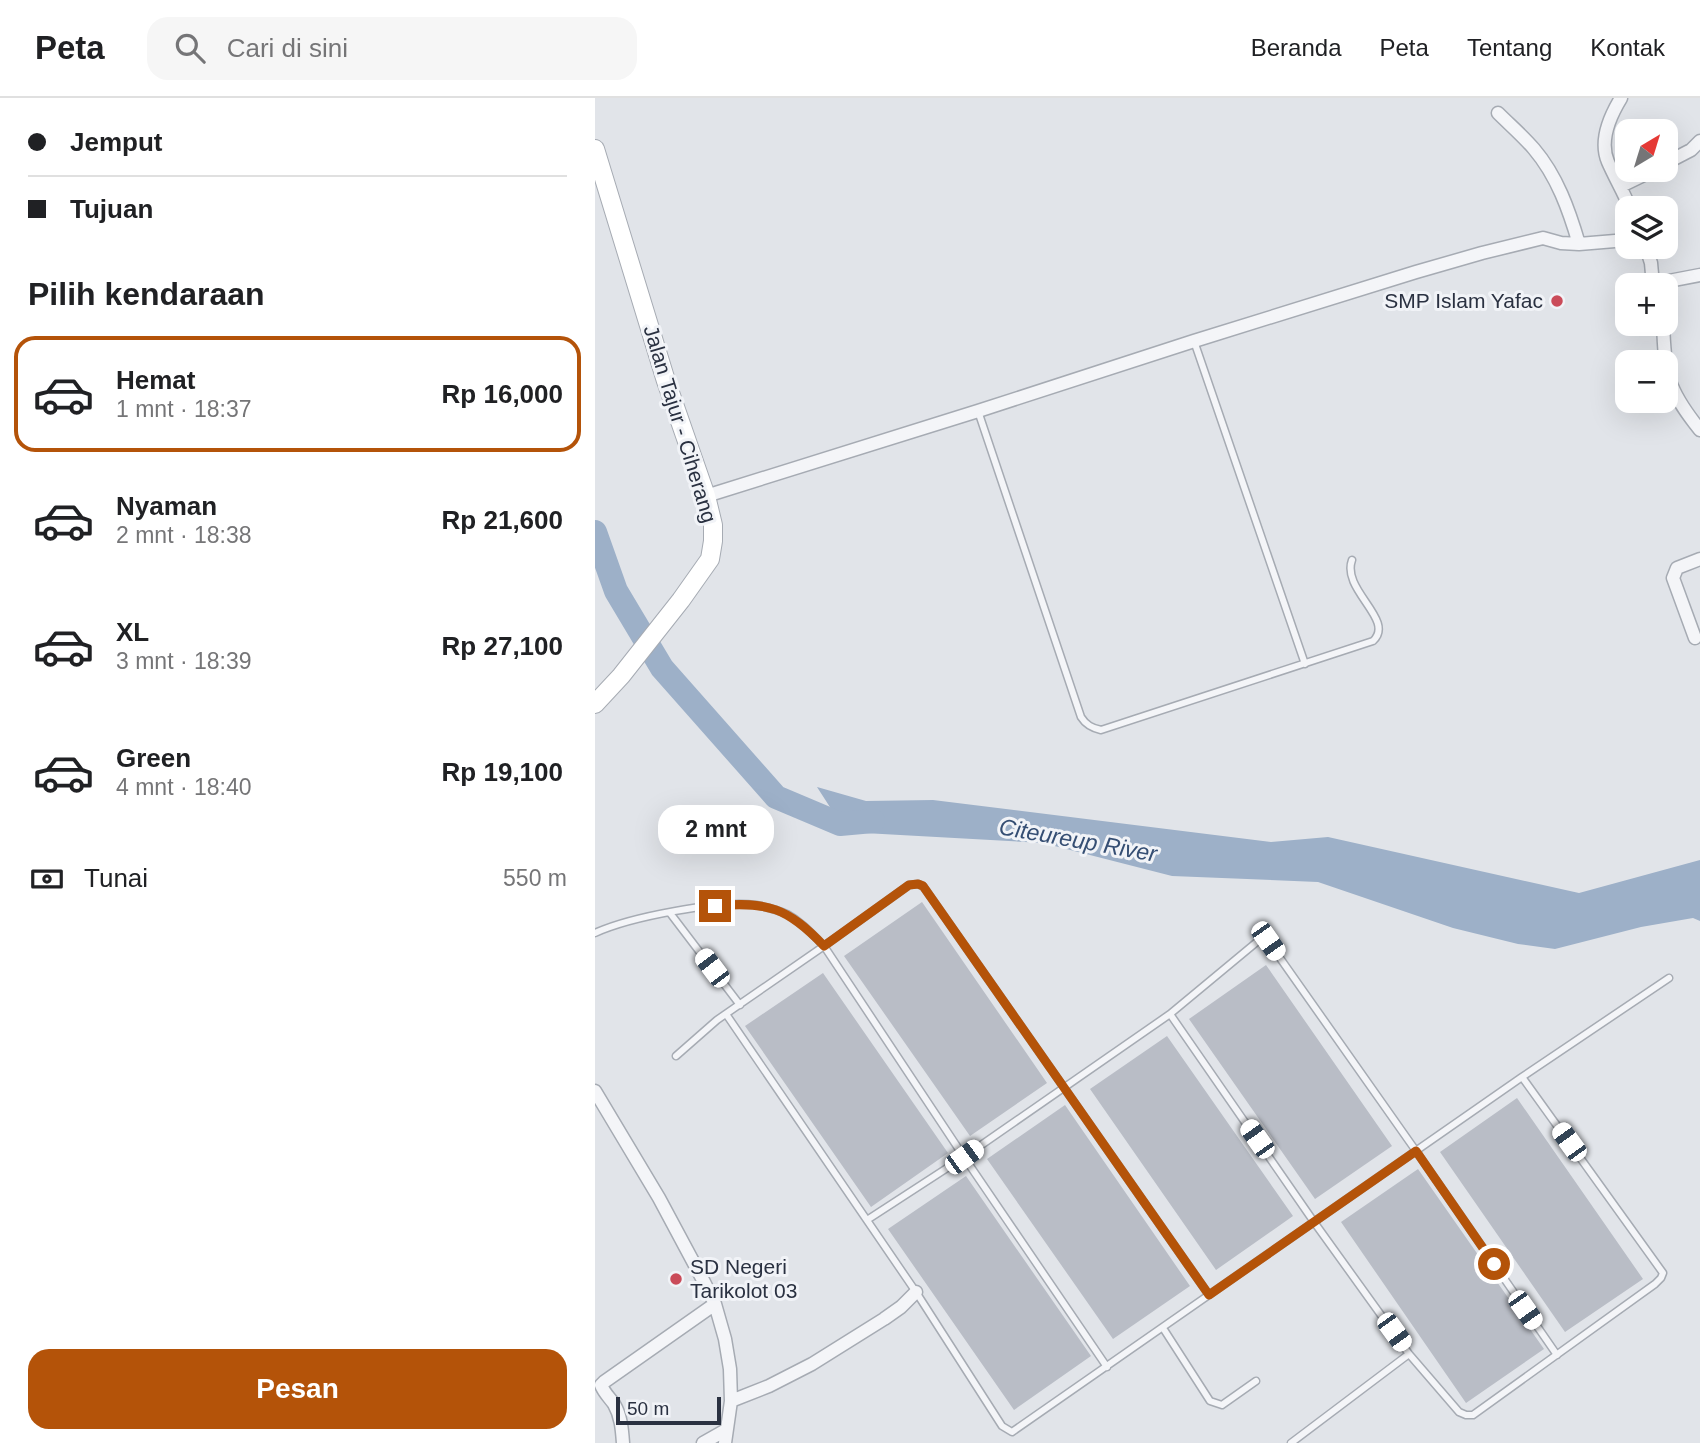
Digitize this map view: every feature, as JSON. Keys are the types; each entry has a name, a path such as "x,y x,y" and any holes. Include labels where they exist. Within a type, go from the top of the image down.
{"main road":[{"name":"Jalan Tajur - Ciherang","path":"595,149 713,525 710,559 621,676 595,704"}],"street":[{"path":"1621,98 1611,115 1606,145 1607,160 1625,196"},
{"path":"1498,113 1535,150 1552,174 1568,207 1579,244"},
{"path":"1678,157 1700,141"},
{"path":"1621,186 1629,182"},
{"path":"706,496 1416,272 1535,239 1579,244 1615,241"},
{"path":"1678,280 1700,275"},
{"path":"1664,336 1670,381 1684,410 1700,430"},
{"path":"1695,638 1673,578 1677,568 1700,559"},
{"path":"595,1091 659,1198 715,1304 725,1339 731,1401 726,1437 703,1443"},
{"path":"731,1401 769,1386 812,1364 884,1319 916,1292"},
{"path":"623,1443 619,1416 601,1385 715,1304"}],"lane":[{"path":"1194,341 1305,664"},
{"path":"978,411 1081,717 1093,728 1101,730 1373,641 1378,637 1378,622 1350,575 1352,560"},
{"path":"676,1056 717,1020 909,885 923,886 1209,1295"},
{"path":"595,933 633,920 732,905 754,905 772,909 803,925 824,946 1107,1367"},
{"path":"670,913 740,1005"},
{"path":"867,1220 964,1157 1170,1014 1258,941 1264,939 1416,1151 1557,1355"},
{"path":"726,1014 916,1292 1002,1426 1012,1432 1521,1077 1669,978"},
{"path":"1170,1014 1409,1354 1459,1412 1466,1415 1473,1415 1557,1355 1655,1284 1663,1273 1521,1077"},
{"path":"1163,1328 1210,1401 1222,1405 1256,1381"},
{"path":"1291,1443 1409,1354"}],"water":[{"path":"817,787 866,801 933,800 1271,842 1328,837 1579,893 1700,860 1700,921 1693,918 1641,927 1555,949 1518,944 1453,928 1318,882 1172,876 1043,843 846,832"}],"building":[{"path":"922,902 1047,1083 970,1136 844,956"},
{"path":"1266,965 1392,1146 1315,1199 1189,1019"},
{"path":"823,973 948,1153 871,1207 745,1026"},
{"path":"1167,1036 1293,1216 1216,1270 1090,1089"},
{"path":"1517,1098 1643,1279 1565,1332 1440,1152"},
{"path":"1065,1105 1190,1286 1113,1339 987,1159"},
{"path":"1418,1169 1544,1349 1466,1403 1341,1222"},
{"path":"966,1176 1091,1356 1014,1410 888,1229"}],"waterway":[{"name":"Citeureup River","path":"595,532 616,591 662,668 776,797 840,824 873,821"}],"place":[{"name":"SMP Islam Yafac","path":"1557,301"},
{"name":"SD Negeri Tarikolot 03","path":"676,1279"}],"route":[{"path":"715,906 754,905 772,909 803,925 824,946 909,885 923,886 1209,1295 1416,1151 1494,1264"}]}
